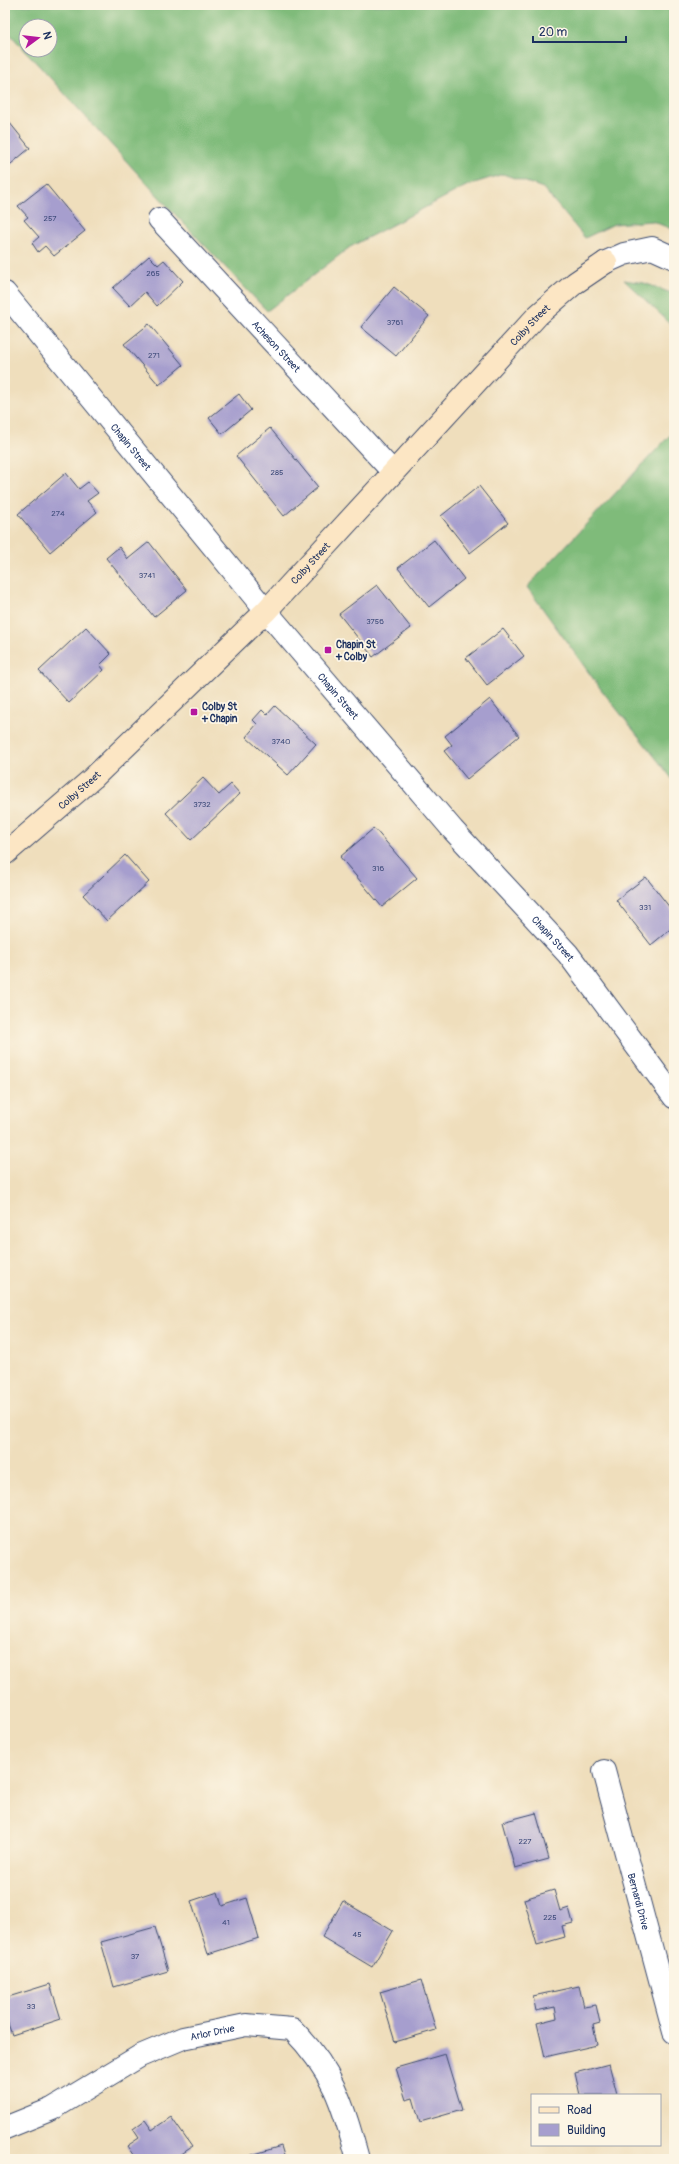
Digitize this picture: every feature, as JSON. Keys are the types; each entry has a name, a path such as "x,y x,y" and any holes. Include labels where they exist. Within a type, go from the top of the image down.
{"street":[{"name":"Acheson Street","path":"159,219 393,472"},
{"name":"Colby Street","path":"5,854 98,773 266,612 538,315 575,282 606,262 624,254 652,248 674,258"},
{"name":"Chapin Street","path":"5,293 266,612 453,830 568,954 674,1097"},
{"name":"Bernardi Drive","path":"604,1771 668,1988 674,2032"},
{"name":"Arlor Drive","path":"5,2128 52,2109 140,2056 184,2038 246,2026 292,2029 309,2046 324,2066 338,2092 358,2159"}],"green space":[{"path":"5,5 674,5 674,230 652,221 614,224 585,238 543,188 503,174 468,185 350,247 267,311 171,210 32,58 58,58 58,18 18,18 18,43 9,33 5,36"},
{"path":"624,280 644,283 674,294 674,327"},
{"path":"674,431 674,781 600,688 527,587"}],"building":[{"path":"5,117 30,148 5,169"},
{"path":"46,184 85,231 54,256 45,246 38,252 32,243 39,237 24,220 28,217 18,206"},
{"path":"149,256 158,265 164,260 183,281 157,306 145,292 130,306 113,288"},
{"path":"394,287 429,316 396,356 361,327"},
{"path":"149,324 183,365 159,385 124,344"},
{"path":"239,394 251,410 222,434 209,418"},
{"path":"270,428 318,487 284,516 236,456"},
{"path":"66,473 79,489 88,482 98,493 87,501 97,512 50,552 18,514"},
{"path":"479,486 508,523 470,553 441,516"},
{"path":"434,540 464,579 429,607 398,568"},
{"path":"149,542 187,590 154,617 106,558 119,547 128,559"},
{"path":"377,585 411,628 373,657 339,614"},
{"path":"86,627 111,654 100,665 104,670 69,703 39,671"},
{"path":"503,629 524,656 487,685 466,658"},
{"path":"490,699 519,736 467,779 444,751 452,745 445,736"},
{"path":"275,706 316,744 288,775 246,737 257,724 253,720 262,710 267,715"},
{"path":"203,778 219,795 231,784 240,794 191,840 166,813"},
{"path":"374,828 417,878 382,907 340,857"},
{"path":"125,855 149,882 107,921 83,895"},
{"path":"646,877 674,913 674,926 651,945 616,900"},
{"path":"536,1813 549,1859 515,1868 502,1822"},
{"path":"554,1890 560,1911 569,1908 573,1923 562,1926 565,1937 537,1945 524,1899"},
{"path":"218,1892 222,1906 247,1898 259,1938 208,1954 191,1901"},
{"path":"343,1901 393,1931 372,1967 322,1937"},
{"path":"155,1927 168,1971 114,1987 101,1942"},
{"path":"421,1980 436,2030 395,2042 380,1992"},
{"path":"50,1984 61,2019 12,2035 5,2015 5,1998"},
{"path":"579,1986 584,2007 596,2005 600,2023 593,2025 597,2045 545,2057 537,2023 557,2018 555,2007 536,2011 533,1996"},
{"path":"445,2054 462,2110 420,2122 413,2098 406,2100 396,2068"},
{"path":"609,2064 617,2094 580,2094 575,2073"},
{"path":"171,2117 192,2147 174,2159 136,2159 127,2146 139,2138 133,2129 145,2120 152,2130"},
{"path":"281,2146 285,2159 239,2159"}],"place":[{"name":"Chapin St + Colby","path":"328,650"},
{"name":"Colby St + Chapin","path":"194,712"}]}
